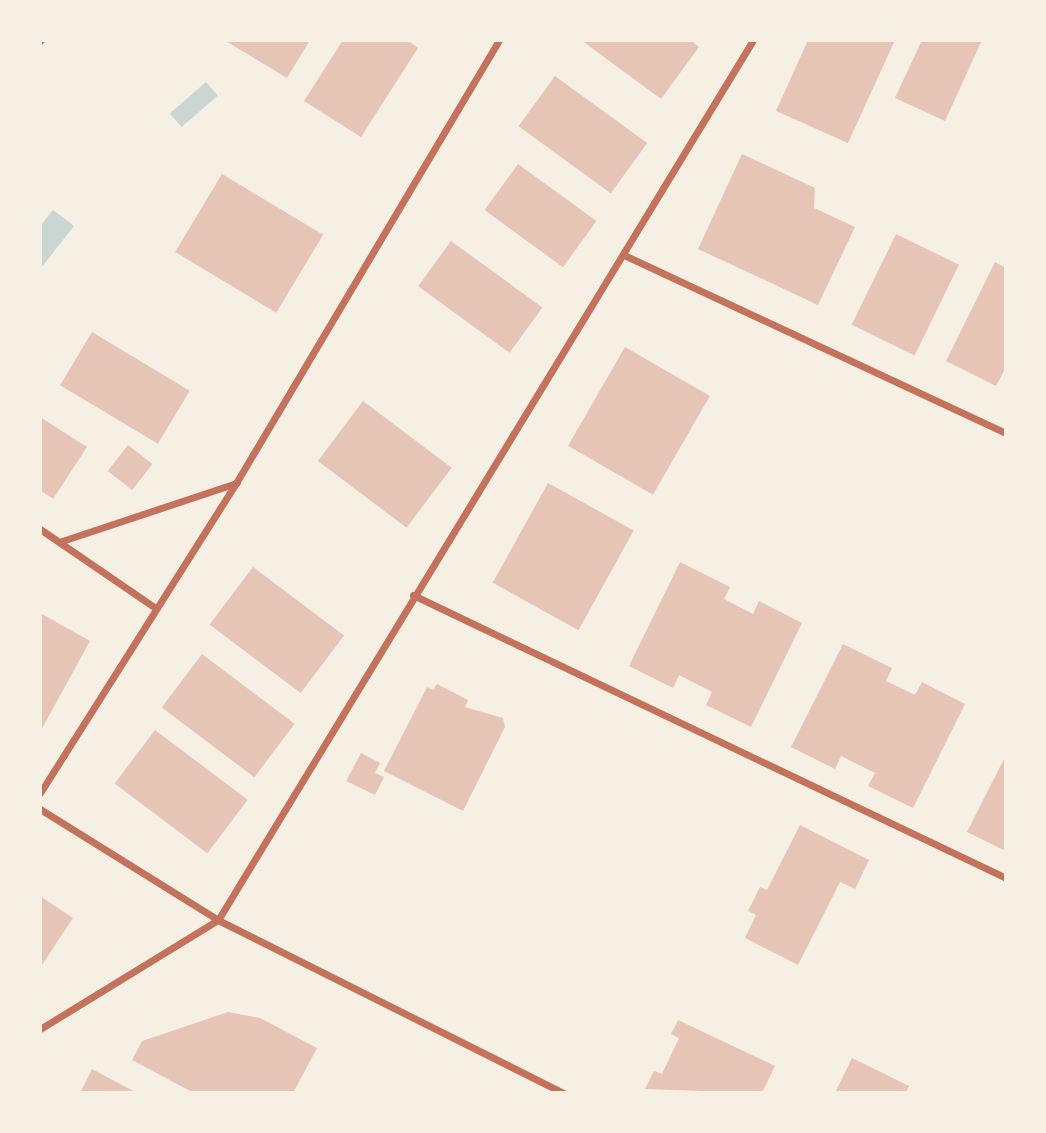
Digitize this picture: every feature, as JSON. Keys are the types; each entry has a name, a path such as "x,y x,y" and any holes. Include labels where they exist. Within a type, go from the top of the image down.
{"street":[{"path":"40,793 154,607 236,483 499,40"},
{"path":"40,1029 218,920 753,40"},
{"path":"624,255 1006,433"},
{"path":"59,542 236,483"},
{"path":"40,529 154,607"},
{"path":"414,595 1006,878"},
{"path":"40,809 218,920 564,1093"}],"shaded area":[{"path":"206,82 218,96 182,127 170,113"},
{"path":"53,210 74,226 41,268 40,226"}],"building":[{"path":"224,40 310,40 287,78"},
{"path":"343,40 407,40 418,48 361,137 304,101"},
{"path":"581,40 690,40 699,47 661,99"},
{"path":"808,40 895,40 848,143 776,111"},
{"path":"922,40 982,40 945,121 895,98"},
{"path":"555,76 647,143 611,193 519,126"},
{"path":"742,154 815,188 814,208 855,227 818,305 698,249"},
{"path":"518,164 596,221 563,267 484,210"},
{"path":"222,174 323,235 276,313 175,252"},
{"path":"896,234 959,265 915,355 852,325"},
{"path":"451,241 542,307 510,353 418,286"},
{"path":"995,262 1006,268 1006,367 996,386 946,361"},
{"path":"92,332 190,391 158,444 60,385"},
{"path":"625,347 710,396 653,495 568,446"},
{"path":"363,401 452,468 407,528 318,461"},
{"path":"40,417 87,447 53,499 40,490"},
{"path":"128,445 152,464 132,490 108,471"},
{"path":"548,483 634,531 578,630 493,583"},
{"path":"680,562 730,587 724,599 753,614 759,601 802,623 751,727 706,705 712,692 679,675 673,688 629,666"},
{"path":"253,567 344,636 301,693 210,625"},
{"path":"40,613 90,641 40,732"},
{"path":"843,644 892,668 886,681 915,695 922,682 965,704 913,808 868,786 875,773 841,756 835,769 791,747"},
{"path":"202,654 295,724 254,777 162,708"},
{"path":"437,684 468,700 465,707 503,718 505,727 463,811 384,771 427,687 433,690"},
{"path":"155,730 248,800 207,853 115,784"},
{"path":"361,753 380,763 375,773 384,777 375,795 346,781"},
{"path":"1006,755 1006,851 967,832"},
{"path":"800,825 869,860 855,889 840,882 798,965 745,938 756,915 748,911 760,887 767,890"},
{"path":"40,896 73,918 40,968"},
{"path":"228,1012 260,1018 317,1048 293,1093 194,1093 132,1060 142,1041"},
{"path":"678,1020 775,1066 762,1093 645,1089 654,1071 662,1074 679,1038 671,1034"},
{"path":"852,1058 909,1086 906,1093 835,1093"},
{"path":"92,1069 137,1093 80,1093"}]}
